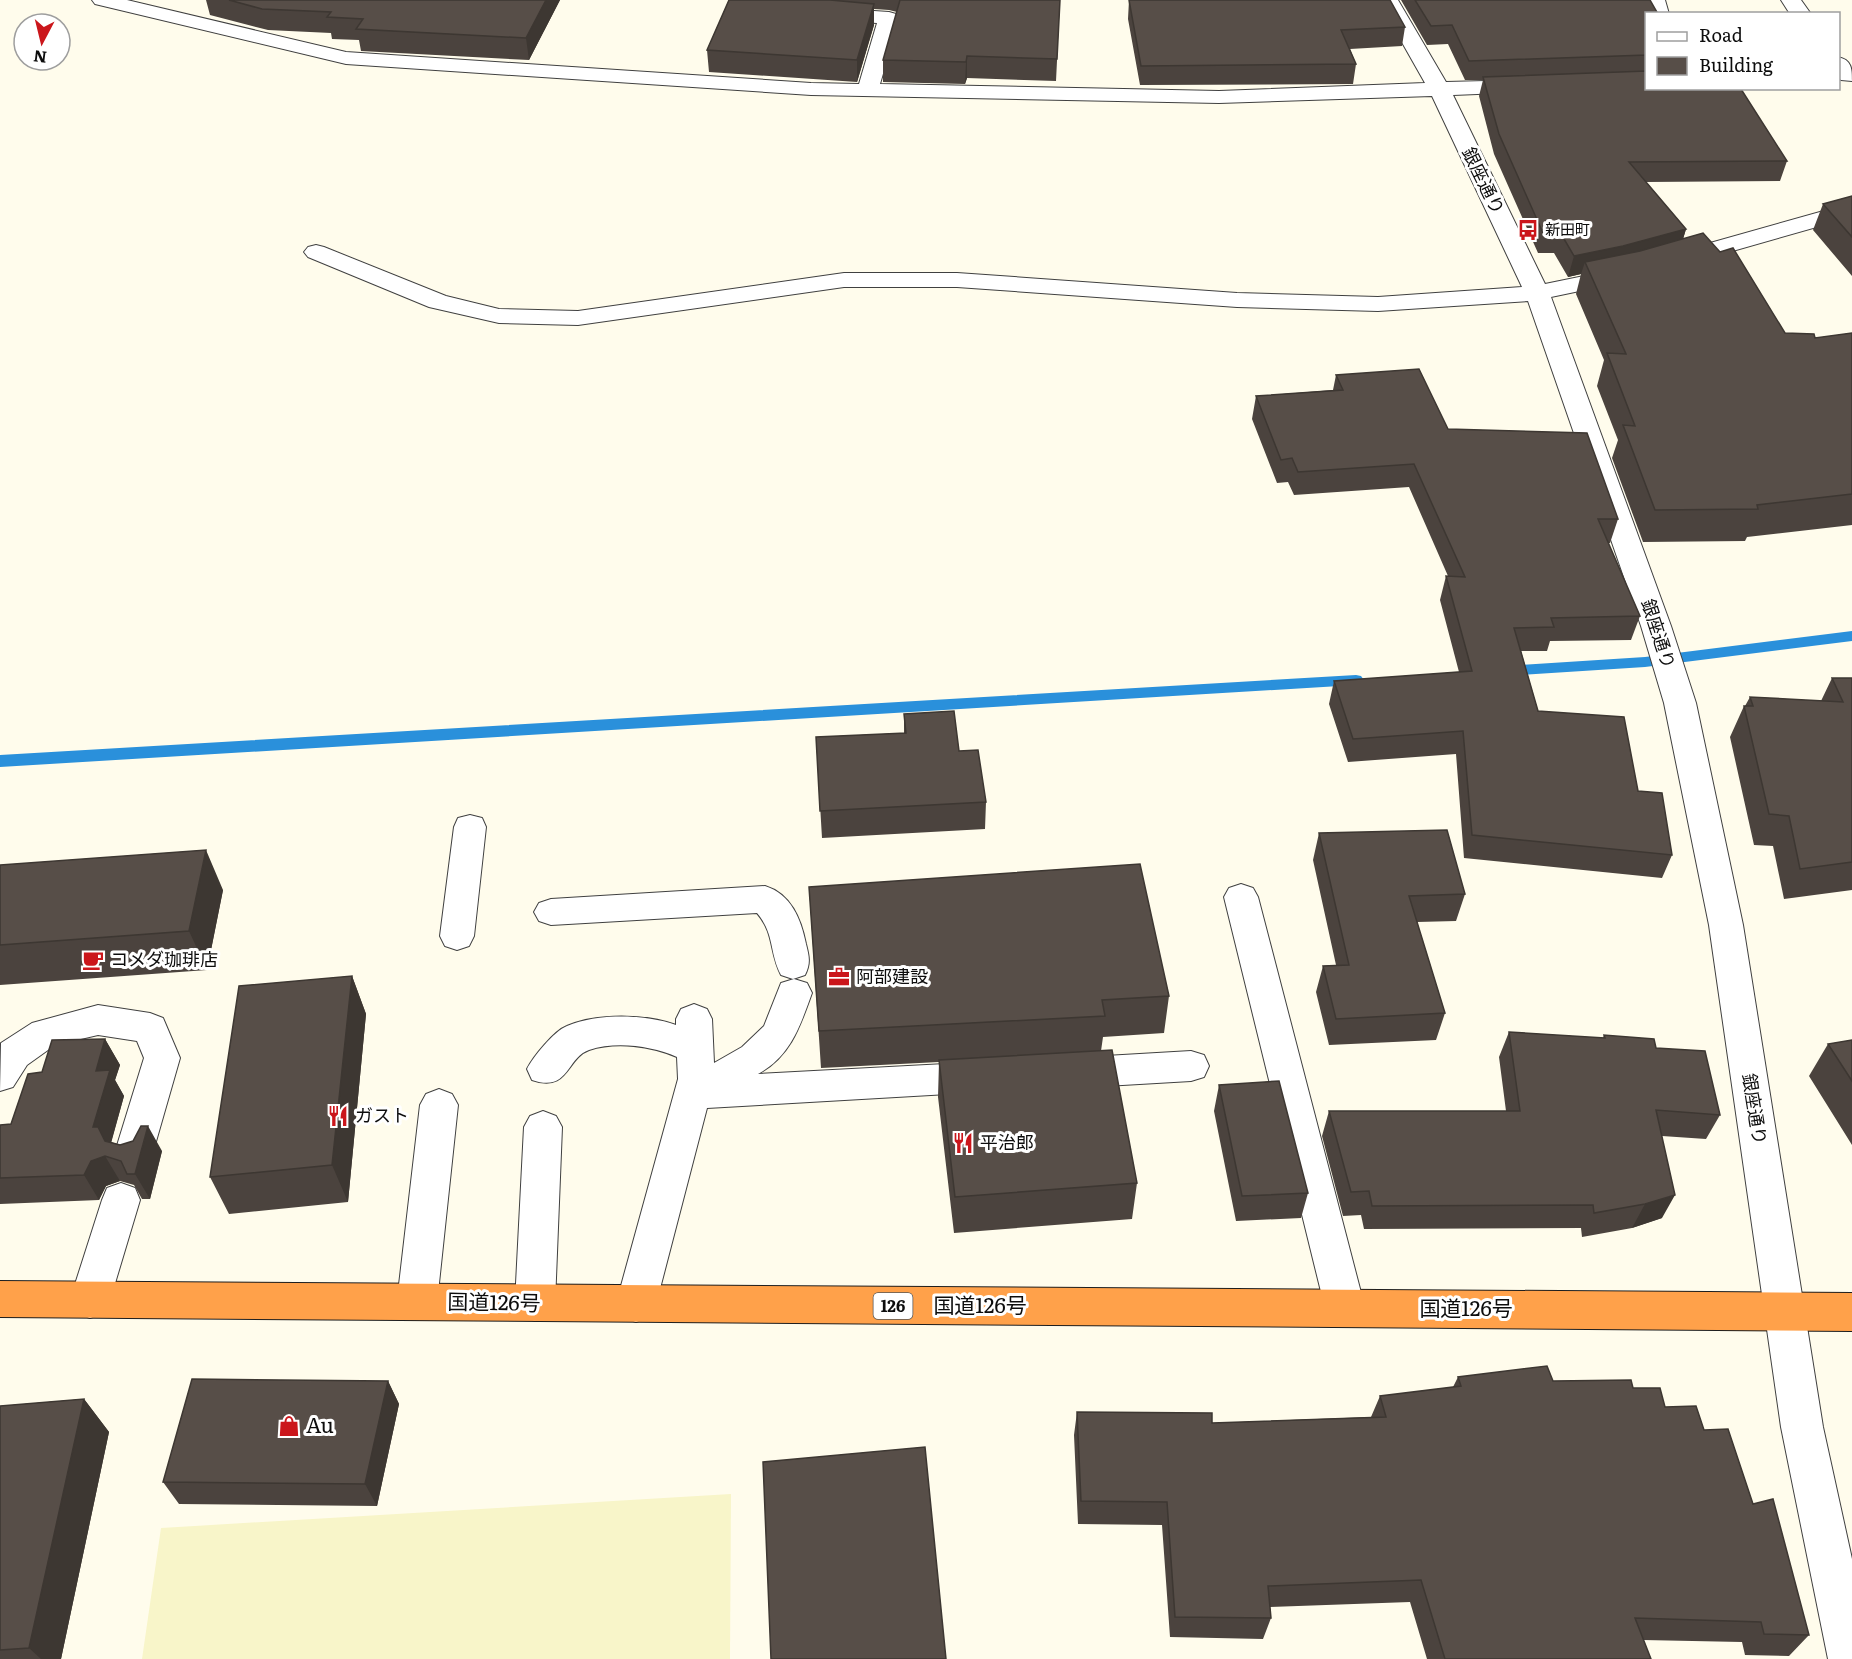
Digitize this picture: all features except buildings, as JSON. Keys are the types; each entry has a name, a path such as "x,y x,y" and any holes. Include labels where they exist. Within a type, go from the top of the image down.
{"highway":[{"name":"国道126号","path":"0,1299 1852,1312"}],"street":[{"path":"102,0 346,58 811,89 1219,97 1543,86"},
{"name":"銀座通り","path":"1388,0 1439,89 1537,293 1659,634 1680,704 1726,926 1802,1427 1851,1659"},
{"path":"825,14 889,18 867,90"},
{"path":"316,252 438,302 499,316 579,318 844,280 957,280 1237,300 1377,304 1537,293 1650,267 1852,210"},
{"path":"457,936 470,827"},
{"path":"1241,897 1345,1308"},
{"path":"551,912 765,899 784,921 793,979 779,1034 755,1058 692,1093"},
{"path":"0,1076 14,1054 45,1033 98,1020 150,1028 162,1059 134,1152"},
{"path":"545,1069 577,1037 618,1030 662,1035 694,1034 696,1079 636,1304"},
{"path":"692,1093 1191,1066"},
{"path":"417,1302 439,1105"},
{"path":"536,1303 543,1127"},
{"path":"90,1300 121,1200"}],"shaded area":[{"path":"731,1494 730,1659 142,1659 161,1528"}],"waterway":[{"path":"1504,671 1645,662 1852,636"},
{"path":"0,761 1356,680"}],"place":[{"name":"新田町","path":"1528,230"},
{"name":"コメダ珈琲店","path":"93,960"},
{"name":"阿部建設","path":"839,977"},
{"name":"ガスト","path":"338,1116"},
{"name":"平治郎","path":"963,1143"},
{"name":"Au","path":"289,1426"}]}
